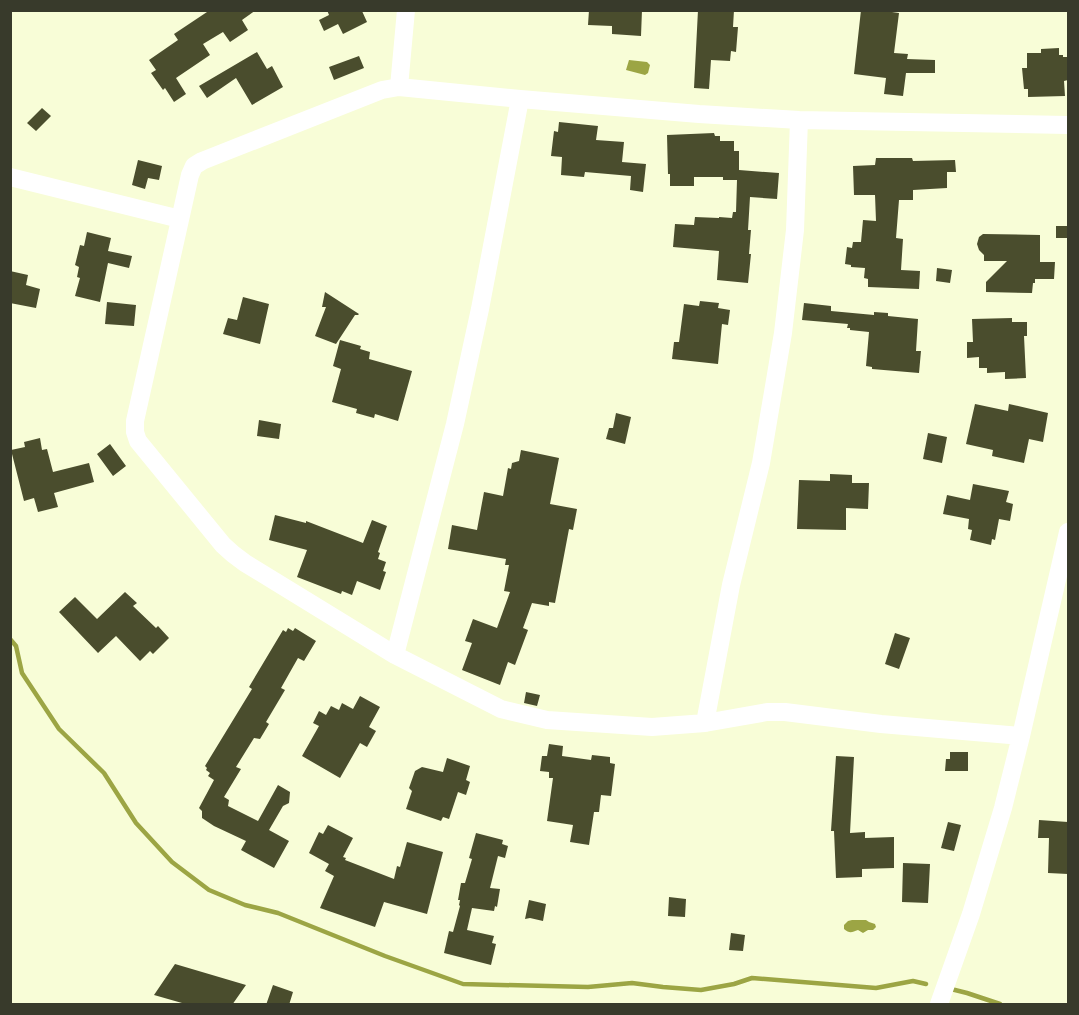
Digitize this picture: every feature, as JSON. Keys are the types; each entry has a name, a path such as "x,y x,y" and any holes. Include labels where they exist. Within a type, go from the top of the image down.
{"street":[{"path":"399,87 406,10"},
{"path":"1021,736 881,724 785,712 757,714 705,723 651,727 547,720 501,709 395,655 233,554 138,441 135,421 190,175 194,166 382,90 399,87 699,114 799,120 1068,125"},
{"path":"395,655 454,424 480,309 520,99"},
{"path":"705,723 731,585 761,463 783,333 795,230 799,120"},
{"path":"10,177 180,219"},
{"path":"939,1005 971,914 1003,808 1068,532"}],"shaded area":[{"path":"629,60 647,62 650,65 648,73 645,75 626,70"},
{"path":"852,920 866,920 875,924 876,927 863,933 858,930 849,932 844,929 844,925"}],"building":[{"path":"210,10 256,10 242,20 248,30 230,42 223,32 203,44 210,55 176,78 186,94 174,102 151,73 156,70 149,60 178,40 174,34"},
{"path":"327,10 363,10 367,22 343,34 338,24 324,31 319,20 329,15"},
{"path":"589,10 642,10 641,36 612,34 612,26 588,25"},
{"path":"698,10 734,10 733,27 738,27 736,52 731,51 730,61 711,60 709,89 694,88"},
{"path":"861,10 899,13 894,53 908,54 907,59 935,60 935,73 906,73 903,96 884,94 886,78 854,74"},
{"path":"1059,48 1059,55 1068,57 1068,80 1064,81 1065,96 1028,97 1028,89 1024,89 1022,68 1027,68 1027,53 1041,53 1041,49"},
{"path":"257,52 267,69 272,66 283,87 252,105 236,78 207,98 199,86"},
{"path":"359,56 364,68 334,80 329,67"},
{"path":"42,108 51,116 36,131 27,123"},
{"path":"559,122 598,126 596,140 624,142 622,162 646,164 643,192 630,190 631,176 585,172 584,177 561,175 562,157 551,156 554,131 558,132"},
{"path":"714,133 715,136 720,136 720,141 734,141 734,151 739,151 739,170 779,173 777,199 750,197 748,230 751,230 749,254 751,254 748,283 717,280 719,251 673,247 675,224 694,225 695,217 732,218 733,212 736,212 737,180 723,180 723,177 694,177 694,186 670,186 667,135"},
{"path":"876,158 912,158 913,161 955,160 956,172 947,172 947,188 913,190 913,200 899,200 896,238 903,239 901,270 920,271 919,289 868,287 868,279 864,278 865,268 845,264 847,247 852,248 853,242 861,242 863,220 876,221 875,195 854,195 853,166 875,165"},
{"path":"138,160 162,166 159,180 148,178 145,189 132,185"},
{"path":"1056,226 1068,226 1068,238 1056,238"},
{"path":"87,232 111,238 108,251 132,256 129,268 108,263 100,302 75,296 80,278 77,277 79,267 75,265 80,245 84,246"},
{"path":"983,234 1040,235 1040,262 1055,262 1054,279 1035,279 1032,293 986,292 986,282 1007,261 984,261 984,255 977,244 979,237"},
{"path":"937,268 952,270 950,283 936,281"},
{"path":"10,271 28,275 26,285 40,289 36,308 10,303"},
{"path":"325,292 359,314 355,315 336,344 315,336 326,307 322,307"},
{"path":"243,297 269,304 260,344 223,334 228,318 237,320"},
{"path":"700,301 719,303 718,308 730,310 728,325 722,324 718,364 672,359 674,342 679,342 684,304 699,306"},
{"path":"107,302 136,305 134,326 105,324"},
{"path":"804,303 831,306 831,311 874,315 874,312 888,313 888,316 918,319 916,351 921,351 919,373 872,369 866,366 869,332 850,330 847,328 848,324 802,320"},
{"path":"1012,318 1012,322 1027,322 1027,336 1024,336 1026,378 1005,379 1005,372 987,373 987,368 979,368 979,357 967,358 967,342 973,342 972,319"},
{"path":"340,340 361,346 360,349 370,352 369,359 412,371 398,421 375,414 374,418 356,413 357,409 332,402 341,369 333,366"},
{"path":"975,404 1008,411 1009,404 1048,413 1043,442 1029,439 1024,463 992,456 993,450 966,444"},
{"path":"616,413 631,417 625,444 606,439 609,428 613,428"},
{"path":"259,420 281,424 279,439 257,436"},
{"path":"928,433 947,437 942,463 923,459"},
{"path":"40,438 42,450 47,449 53,472 89,463 94,482 54,493 58,507 38,512 34,498 24,501 11,450 25,447 24,442"},
{"path":"110,444 126,466 113,476 97,454"},
{"path":"521,450 559,458 550,504 577,509 573,530 569,529 555,603 549,602 549,606 532,603 523,628 528,630 515,665 508,662 500,685 462,670 472,643 465,641 473,619 497,628 510,592 504,591 509,565 505,565 506,559 448,549 452,525 477,530 484,492 503,496 508,468 511,469 512,463 519,461"},
{"path":"830,474 852,475 852,483 869,483 868,509 846,508 846,530 797,529 799,480 830,481"},
{"path":"973,484 1009,491 1006,502 1013,504 1010,521 999,519 995,540 992,539 991,545 970,540 972,530 968,529 969,519 943,514 947,495 970,500"},
{"path":"275,515 306,523 306,521 363,543 372,520 387,526 378,552 380,553 378,559 386,562 383,571 386,572 380,590 357,581 352,595 342,591 341,594 297,577 307,550 269,540"},
{"path":"125,592 137,603 133,606 169,638 153,654 150,651 140,661 116,636 98,653 59,612 75,597 97,619"},
{"path":"288,628 293,631 295,628 316,641 304,661 298,658 281,688 285,690 266,722 269,724 260,739 254,738 236,767 241,769 224,797 229,800 228,806 258,821 278,785 290,792 289,803 283,806 269,830 289,841 274,868 241,850 246,841 202,818 202,811 199,808 214,780 208,776 210,773 205,766 252,689 249,687 283,630 286,632"},
{"path":"895,633 910,638 899,669 885,664"},
{"path":"526,692 540,695 537,706 524,703"},
{"path":"360,696 380,707 369,727 376,731 367,747 360,743 340,778 302,756 319,726 313,723 319,711 326,715 331,706 339,710 342,703 353,709"},
{"path":"549,744 563,746 562,756 591,760 592,755 610,757 610,763 615,764 611,796 601,795 599,812 594,812 589,845 570,842 573,825 547,821 553,778 549,778 549,772 540,771 542,756 547,756"},
{"path":"950,752 968,752 968,771 945,771 946,759 950,759"},
{"path":"836,756 854,757 850,833 865,832 865,838 894,837 894,868 862,869 862,877 836,878 834,831 831,831"},
{"path":"447,758 470,766 466,780 470,782 466,795 458,792 449,819 443,817 441,821 406,809 412,791 409,788 415,771 422,767 443,772"},
{"path":"1039,820 1068,822 1068,874 1048,873 1049,838 1038,838"},
{"path":"948,822 961,825 954,851 941,848"},
{"path":"328,825 353,838 343,857 346,858 345,860 394,879 407,842 443,852 427,914 384,902 375,927 320,908 334,876 325,871 329,864 309,853 319,832 323,834"},
{"path":"476,833 503,840 502,844 508,846 505,858 498,856 490,888 500,889 497,907 495,906 494,911 472,908 467,930 494,936 492,943 496,944 491,965 444,953 449,931 453,932 460,906 460,900 458,900 461,883 465,883"},
{"path":"903,863 930,864 928,903 902,902"},
{"path":"669,897 686,899 685,917 668,916"},
{"path":"529,900 546,904 543,921 525,919"},
{"path":"731,933 745,935 743,951 729,950"},
{"path":"175,964 246,985 232,1005 189,1005 154,995"},
{"path":"273,985 293,992 289,1005 266,1005"}],"waterway":[{"path":"10,639 16,646 22,673 59,729 104,773 136,823 172,862 209,890 245,905 278,913 385,956 463,984 588,987 632,983 701,990 752,978 876,988 913,981 926,984"},
{"path":"951,989 1000,1004"}]}
